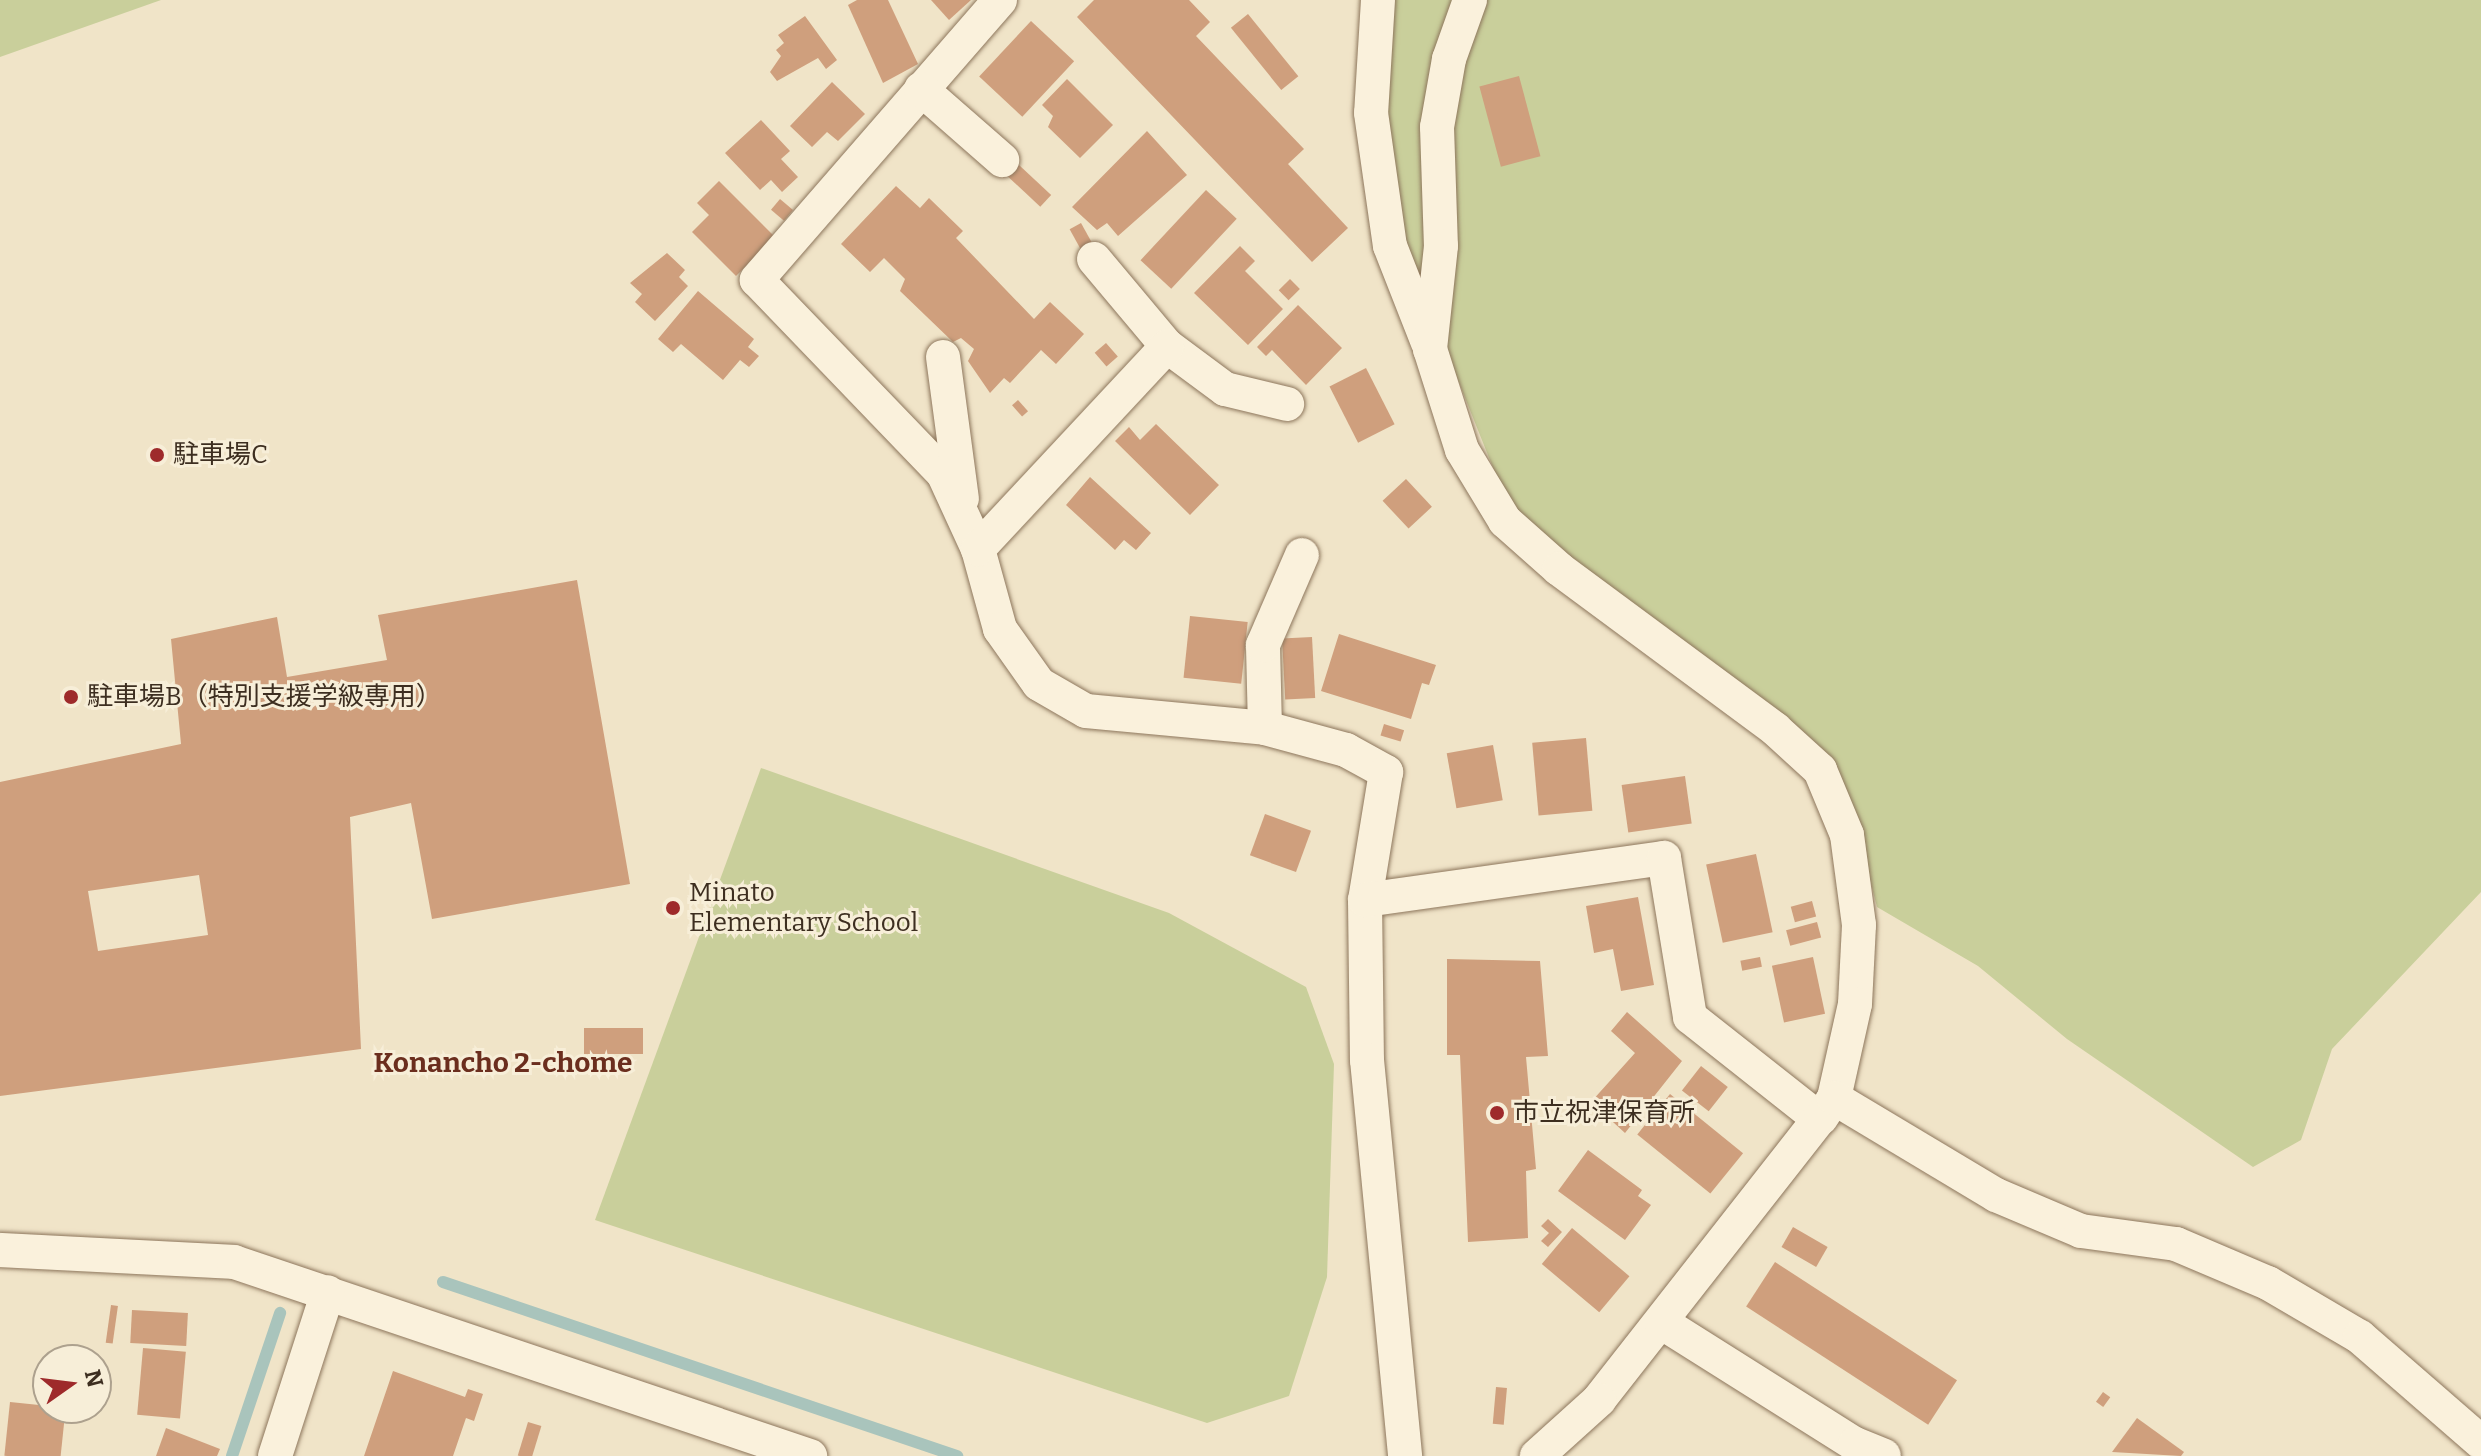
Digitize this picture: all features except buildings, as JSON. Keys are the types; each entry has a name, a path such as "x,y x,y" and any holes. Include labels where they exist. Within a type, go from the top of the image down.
{"street":[{"path":"1000,0 757,280 943,473 978,549 1000,629 1039,684 1086,711 1265,728 1346,750 1386,772 1365,900 1367,1060 1405,1456"},
{"path":"1378,0 1371,113 1390,246 1430,349 1462,450 1505,521 1559,569 1775,729 1820,770 1847,835 1859,925 1855,1004 1827,1109 1599,1400 1537,1456"},
{"path":"1430,349 1441,246 1437,127 1449,59 1470,0"},
{"path":"921,89 1002,160"},
{"path":"1094,259 1167,346 1225,389 1287,404"},
{"path":"978,549 1167,346"},
{"path":"943,357 964,487 961,512"},
{"path":"1265,728 1263,645 1302,555"},
{"path":"1365,900 1664,858 1690,1017 1827,1109 1996,1195 2081,1231 2176,1244 2268,1283 2360,1337 2481,1442"},
{"path":"0,1250 234,1262 810,1456"},
{"path":"275,1456 328,1292"},
{"path":"1661,1322 1855,1444 1884,1456"}],"green space":[{"path":"0,0 161,0 0,57"},
{"path":"1394,0 2481,0 2481,892 2332,1049 2301,1140 2253,1167 2067,1039 1978,966 1877,907 1848,796 1512,515 1403,243 1380,112"},
{"path":"761,768 1169,913 1306,987 1334,1064 1327,1277 1289,1396 1207,1423 595,1220"}],"waterway":[{"path":"443,1282 957,1456"},
{"path":"232,1456 280,1313"}],"place":[{"name":"駐車場C","path":"157,455"},
{"name":"駐車場B（特別支援学級専用）","path":"71,697"},
{"name":"Minato Elementary School","path":"673,908"},
{"name":"市立祝津保育所","path":"1497,1113"}],"district":[{"name":"Konancho 2-chome","path":"503,1063"}]}
